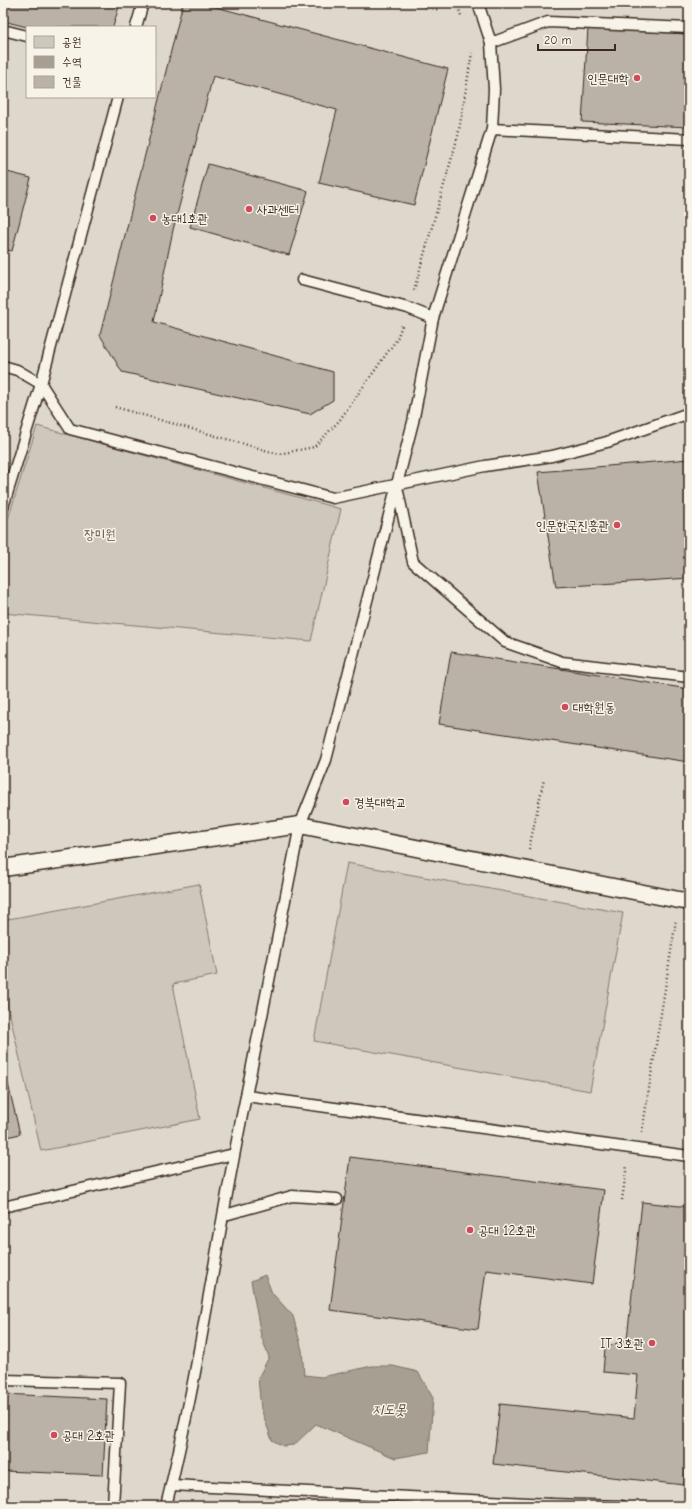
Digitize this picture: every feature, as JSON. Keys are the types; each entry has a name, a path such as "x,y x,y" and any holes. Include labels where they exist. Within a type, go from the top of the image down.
{"street":[{"path":"3,868 300,825 684,901"}],"lane":[{"path":"136,26 143,3"},
{"path":"166,1506 186,1417 225,1215 234,1154 300,825 326,760 413,422 433,318 492,129 494,89 491,43 478,3"},
{"path":"491,43 548,22 689,28"},
{"path":"3,30 26,36"},
{"path":"3,507 41,384 118,98"},
{"path":"492,129 689,139"},
{"path":"302,280 408,308 433,318"},
{"path":"3,366 17,370 41,384 70,429 333,498 485,466 552,456 607,442 689,413"},
{"path":"397,485 413,562 505,642 562,662 689,677"},
{"path":"246,1096 689,1156"},
{"path":"3,1207 234,1154"},
{"path":"225,1215 292,1196 337,1199"},
{"path":"3,1380 120,1383 113,1506"},
{"path":"171,1485 550,1505 622,1506"}],"path":[{"path":"409,3 440,10"},
{"path":"525,869 544,779"},
{"path":"622,1200 635,1148 684,901"}],"shaded area":[{"name":"경북대학교","path":"3,3 689,3 689,1506 3,1506"}],"green space":[{"name":"장미원","path":"37,426 341,509 311,641 3,613 3,535"},
{"path":"347,863 623,913 590,1091 314,1041"},
{"path":"199,884 217,975 173,984 200,1119 41,1151 3,985 3,920"}],"water":[{"name":"지도못","path":"265,1275 272,1293 293,1316 302,1350 304,1375 322,1377 372,1366 393,1366 418,1372 433,1398 429,1452 395,1458 316,1424 294,1445 283,1446 272,1440 261,1409 258,1378 269,1357 261,1336 251,1281"}],"building":[{"path":"3,3 120,3 113,26 26,27 3,21"},
{"name":"농대1호관","path":"183,3 201,3 448,69 414,205 319,183 337,110 213,76 173,230 154,322 333,372 333,400 310,414 122,372 100,335"},
{"name":"인문대학","path":"588,28 689,34 689,127 582,122"},
{"name":"사과센터","path":"208,164 308,191 289,255 190,227"},
{"path":"3,171 31,178 12,251 3,249"},
{"name":"인문한국진흥관","path":"689,459 689,578 556,587 538,472"},
{"name":"대학원동","path":"451,652 689,689 689,762 439,724"},
{"path":"3,1063 20,1134 3,1138"},
{"name":"공대 12호관","path":"350,1157 604,1190 592,1284 486,1270 478,1329 330,1310"},
{"name":"IT 3호관","path":"642,1202 689,1207 689,1436 684,1485 493,1464 500,1404 634,1418 638,1375 603,1372 605,1348 627,1339"},
{"name":"공대 2호관","path":"3,1394 107,1399 103,1475 3,1471"}],"place":[{"name":"인문대학","path":"637,78"},
{"name":"사과센터","path":"249,209"},
{"name":"농대1호관","path":"153,218"},
{"name":"인문한국진흥관","path":"617,525"},
{"name":"대학원동","path":"565,707"},
{"name":"경북대학교","path":"346,802"},
{"name":"공대 12호관","path":"470,1230"},
{"name":"IT 3호관","path":"652,1343"},
{"name":"공대 2호관","path":"54,1435"}]}
